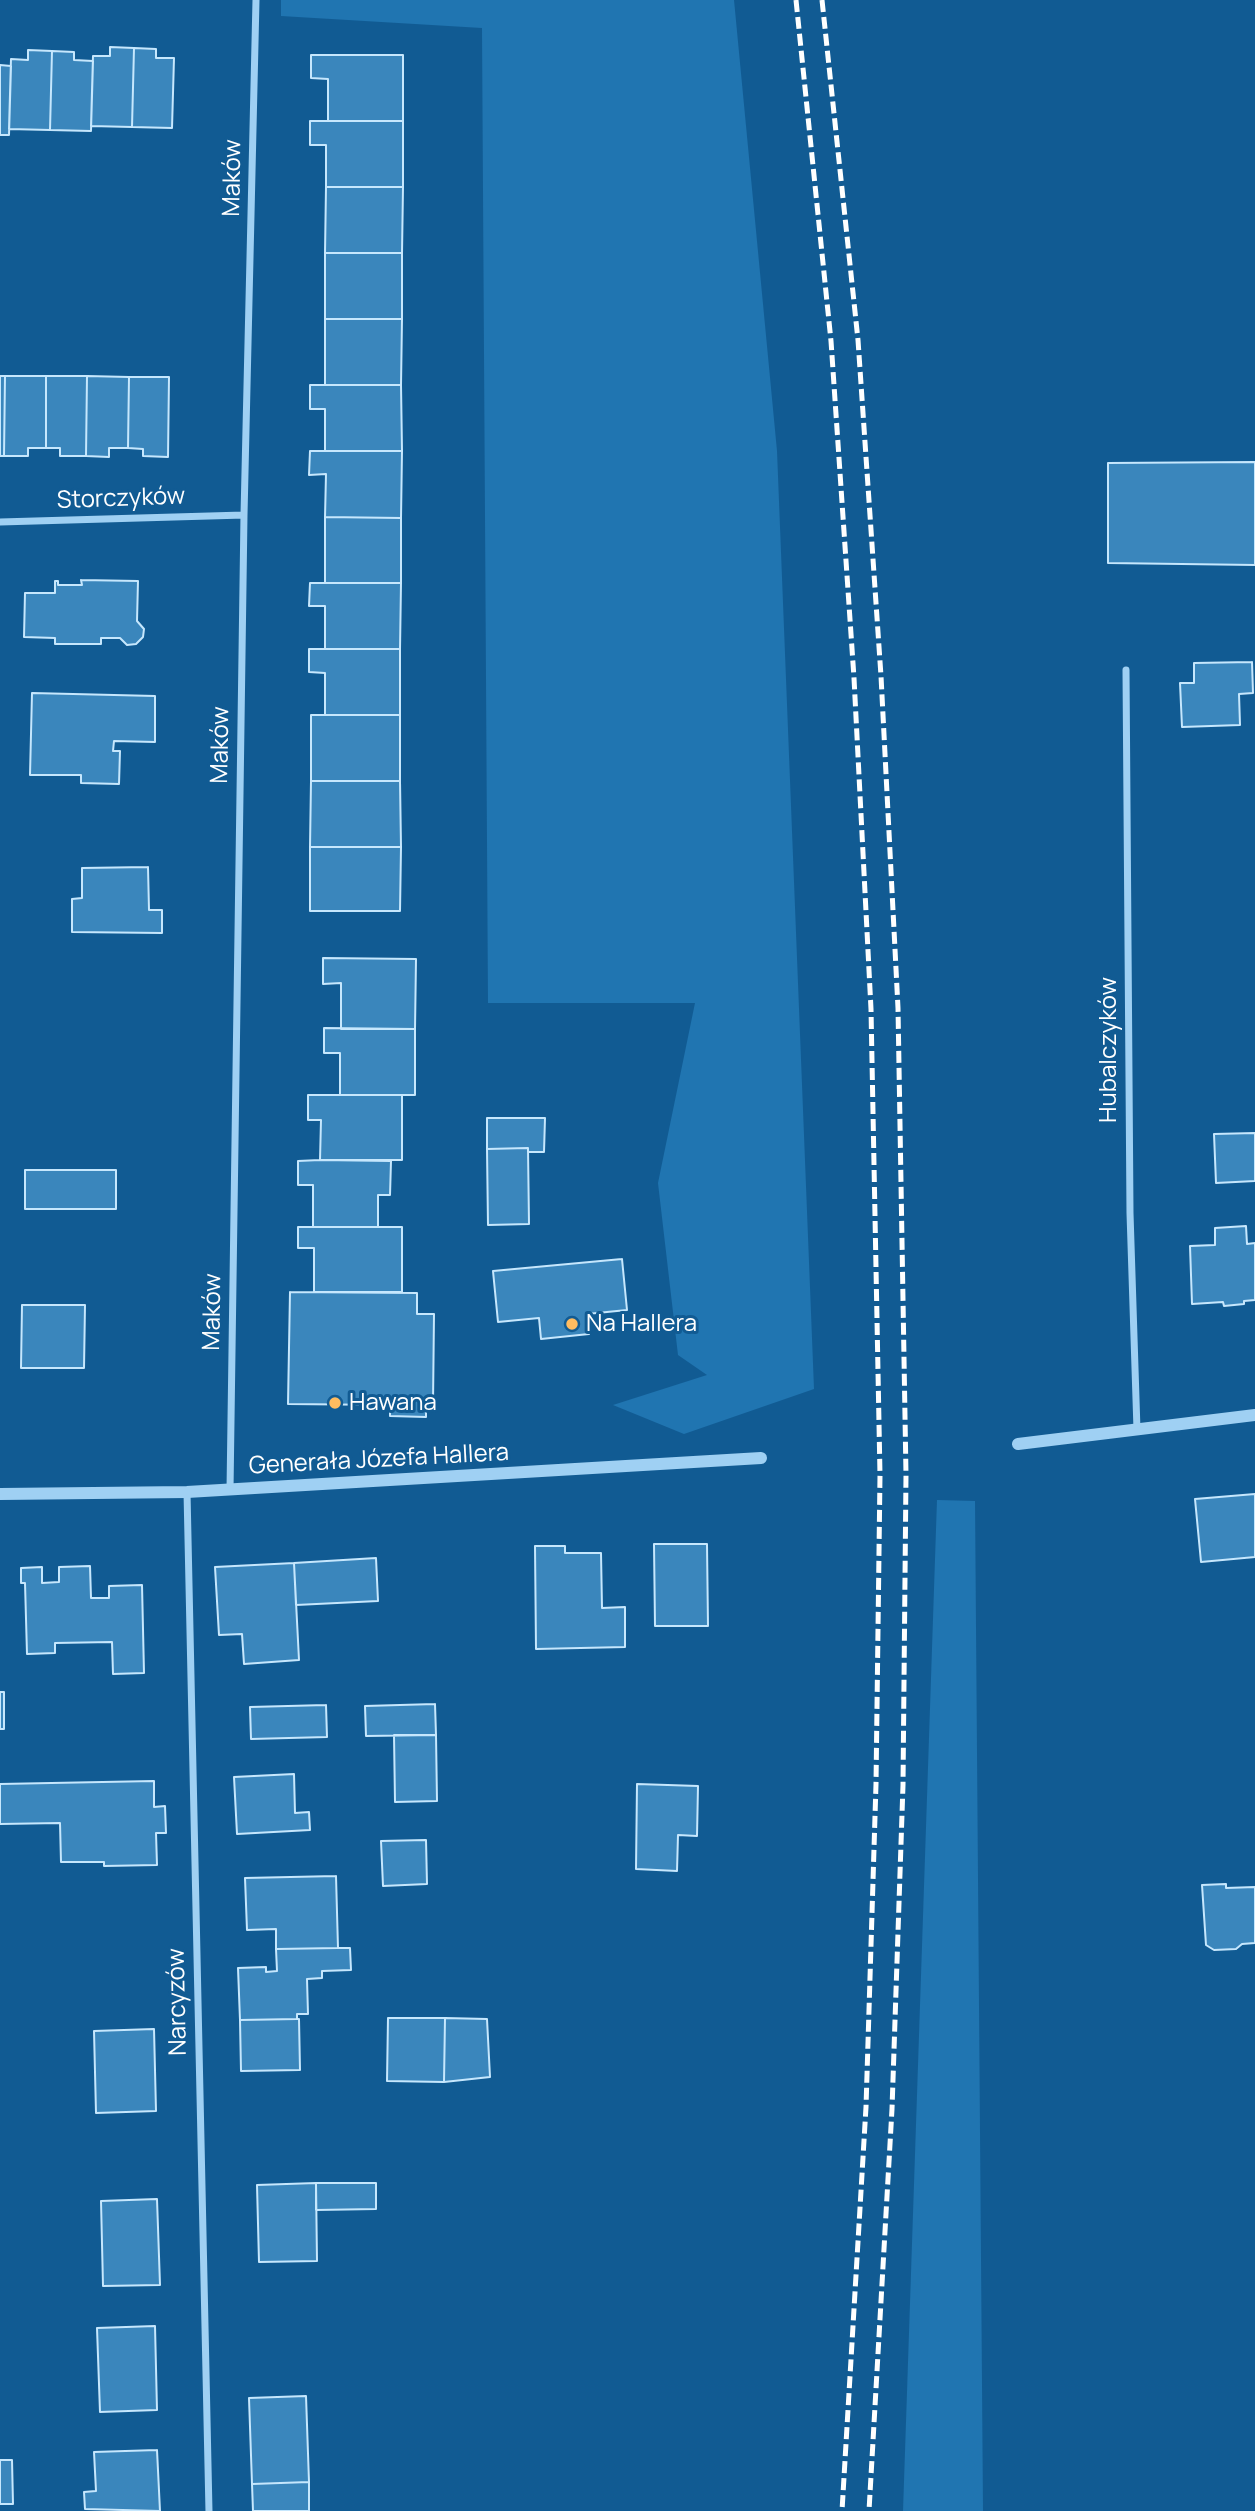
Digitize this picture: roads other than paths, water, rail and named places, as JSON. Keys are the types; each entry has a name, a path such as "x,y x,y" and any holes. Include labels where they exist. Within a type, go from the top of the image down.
{"street":[{"name":"Maków","path":"230,1490 244,515 256,0"},
{"name":"Storczyków","path":"0,522 244,515"},
{"name":"Hubalczyków","path":"1126,670 1130,1213 1137,1430"},
{"path":"1018,1444 1255,1415"},
{"name":"Generała Józefa Hallera","path":"0,1494 230,1490 761,1458"},
{"name":"Narcyzów","path":"187,1492 209,2511"}],"railway":[{"path":"796,0 831,341 854,678 871,1009 880,1475 876,1784 866,2107 842,2511"},
{"path":"822,0 858,340 881,676 898,1008 906,1475 903,1785 892,2109 869,2511"}],"place":[{"name":"Na Hallera","path":"572,1324"},
{"name":"Hawana","path":"335,1403"}]}
